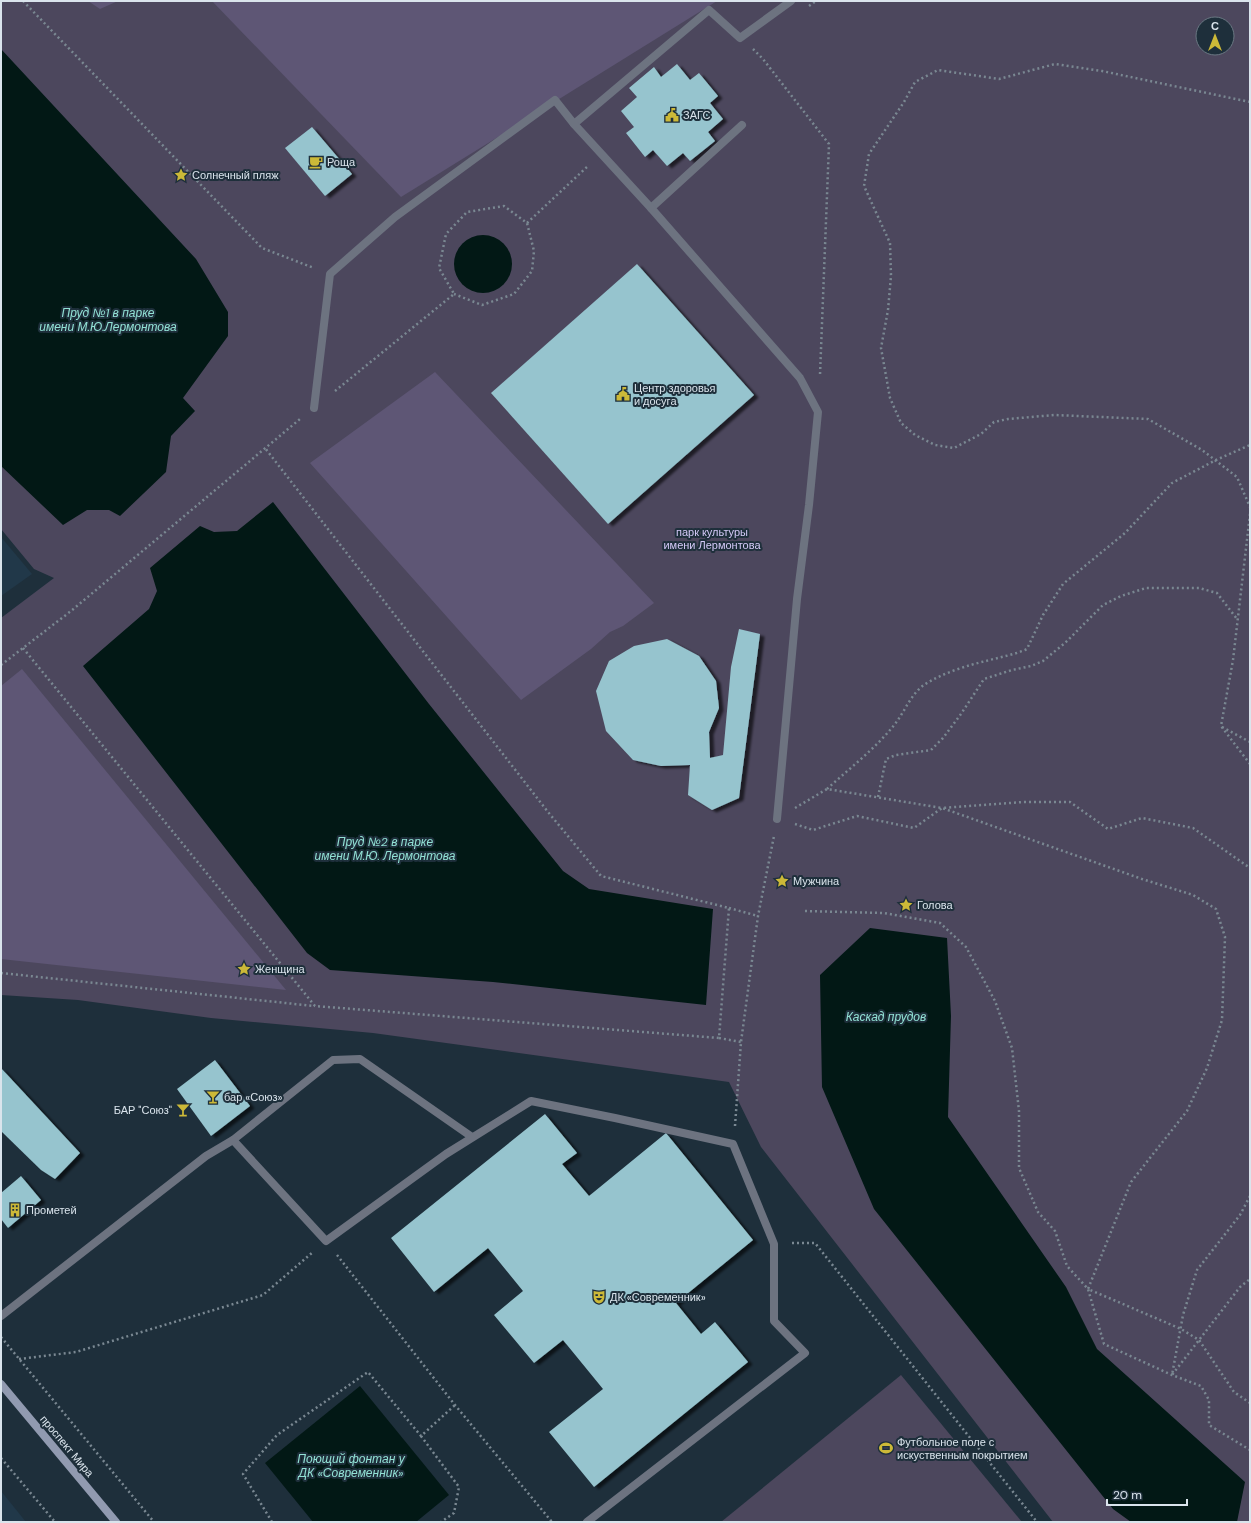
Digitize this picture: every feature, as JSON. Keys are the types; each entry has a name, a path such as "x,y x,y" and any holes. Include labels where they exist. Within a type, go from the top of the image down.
{"main road":[{"name":"проспект Мира","path":"1,1384 116,1522"}],"lane":[{"path":"574,124 709,10 740,38 791,1"},
{"path":"314,408 330,274 395,217 556,100 574,124 651,208 800,378 818,412 809,505 797,599 777,819"},
{"path":"651,208 742,125"},
{"path":"1,1316 206,1156 233,1140 333,1060 360,1059 472,1137"},
{"path":"233,1140 326,1241 446,1154 531,1101 733,1144 774,1244 774,1321 805,1353 587,1522"}],"path":[{"path":"23,1 262,248 330,274"},
{"path":"740,38 763,58 829,144 819,380"},
{"path":"1250,102 1055,64 999,79 938,70 915,82 904,102 869,154 864,186 890,243 891,276 888,310 881,348 890,398 901,423 915,435 935,445 954,448 981,434 994,422 1008,419 1054,415 1148,419 1216,460 1237,477 1250,507"},
{"path":"527,223 601,154"},
{"path":"504,206 527,223 534,251 532,271 514,294 482,305 454,294 439,268 446,234 467,212 504,206"},
{"path":"1,665 71,611 265,448 454,294"},
{"path":"733,1144 742,1042 758,916 777,819 827,789 872,749 895,723 907,704 923,685 948,673 984,661 1014,655 1027,649 1042,615 1063,584 1125,533 1172,483 1216,460 1250,445"},
{"path":"265,448 548,812 601,876 758,916"},
{"path":"1250,514 1233,660 1221,726 1250,764"},
{"path":"878,797 886,759 896,755 931,750 943,738 961,714 984,679 1043,662 1065,643 1103,605 1121,596 1146,588 1200,588 1217,593 1237,619"},
{"path":"23,648 315,1006"},
{"path":"1221,726 1250,742"},
{"path":"827,789 942,808 1142,880 1193,895 1216,909 1225,937 1222,1020 1207,1068 1187,1111 1131,1182 1088,1289 1104,1344 1172,1375 1201,1386 1209,1400 1209,1425 1250,1450"},
{"path":"777,819 813,830 857,816 914,828 942,808 1023,802 1070,802 1108,829 1142,818 1193,828 1250,868"},
{"path":"719,1038 729,908"},
{"path":"805,911 884,913 940,923 966,947 996,1001 1012,1048 1019,1111 1019,1168 1038,1212 1055,1231 1067,1266 1088,1289 1181,1329 1199,1340 1234,1392 1250,1403"},
{"path":"1,973 315,1006 719,1038 742,1042"},
{"path":"1172,1375 1183,1315 1197,1270 1240,1215 1250,1196"},
{"path":"19,1359 76,1352 263,1295 326,1241 455,1405 552,1522"},
{"path":"774,1244 815,1243 1037,1522"},
{"path":"1172,1375 1240,1287 1250,1279"},
{"path":"1,1337 154,1522"},
{"path":"272,1522 243,1474 277,1435 368,1372 459,1487 454,1513 441,1522"},
{"path":"420,1436 455,1405"},
{"path":"1,1458 56,1522"}],"shaded area":[{"path":"88,1 118,1 100,9"},
{"path":"212,1 717,1 401,197"},
{"path":"435,372 654,603 623,626 610,632 591,649 521,700 310,463"},
{"path":"1,537 32,574 1,596"},
{"path":"22,669 286,990 1,959 1,686"},
{"path":"1,1491 26,1522 1,1522"}],"green space":[{"name":"парк культуры имени Лермонтова","path":"1,1 1250,1 1250,1522 1053,1522 761,1147 729,1082 373,1033 211,1018 78,1000 1,995 1,618 54,578 34,569 1,529"},
{"name":"Футбольное поле с искуственным покрытием","path":"901,1375 1022,1522 721,1522"}],"water":[{"name":"Пруд №1 в парке имени М.Ю.Лермонтова","path":"1,49 196,259 228,312 228,336 183,398 195,411 171,436 166,472 120,516 109,510 87,510 63,525 1,466"},
{"path":"477,235 489,235 504,243 512,258 512,270 504,285 489,293 477,293 462,285 454,270 454,258 462,243"},
{"name":"Пруд №2 в парке имени М.Ю. Лермонтова","path":"273,502 429,704 563,871 589,889 713,909 706,1005 493,982 330,970 307,953 83,666 149,609 157,591 150,568 200,526 214,532 237,531"},
{"name":"Каскад прудов","path":"870,928 947,938 951,1016 948,1117 1066,1287 1097,1349 1245,1482 1237,1522 1131,1522 1113,1509 874,1209 822,1087 820,975"},
{"name":"Поющий фонтан у ДК «Современник»","path":"360,1386 449,1495 416,1522 313,1522 265,1463"}],"building":[{"name":"ЗАГС","path":"677,64 690,80 699,73 718,96 710,103 723,119 708,132 715,141 690,161 683,153 667,166 653,150 645,157 626,133 634,127 621,111 637,97 629,88 654,67 661,77"},
{"path":"312,127 352,174 325,196 285,148"},
{"name":"Центр здоровья и досуга","path":"637,264 754,395 608,524 491,393"},
{"path":"739,629 760,634 739,798 712,810 688,795 690,765 661,766 633,760 606,731 596,691 609,661 634,646 667,639 699,656 716,681 719,708 709,732 710,758 723,755 731,667"},
{"name":"бар «Союз»","path":"215,1060 250,1106 211,1136 177,1089"},
{"path":"1,1068 80,1153 55,1179 41,1170 1,1131"},
{"name":"ДК «Современник»","path":"545,1114 577,1153 562,1164 589,1196 666,1133 753,1240 676,1303 701,1334 715,1322 748,1362 594,1487 549,1432 603,1389 563,1340 534,1363 494,1315 523,1291 488,1248 434,1292 391,1238"},
{"name":"Прометей","path":"21,1176 41,1200 8,1228 1,1219 1,1193"}],"place":[{"name":"ЗАГС","path":"672,115"},
{"name":"Роща","path":"316,162"},
{"name":"Солнечный пляж","path":"181,175"},
{"name":"Центр здоровья и досуга","path":"623,394"},
{"name":"Мужчина","path":"782,881"},
{"name":"Голова","path":"906,905"},
{"name":"Женщина","path":"244,969"},
{"name":"бар «Союз»","path":"213,1097"},
{"name":"БАР \"Союз\"","path":"183,1110"},
{"name":"Прометей","path":"15,1210"},
{"name":"ДК «Современник»","path":"599,1297"},
{"name":"Футбольное поле с искуственным покрытием","path":"886,1448"}]}
